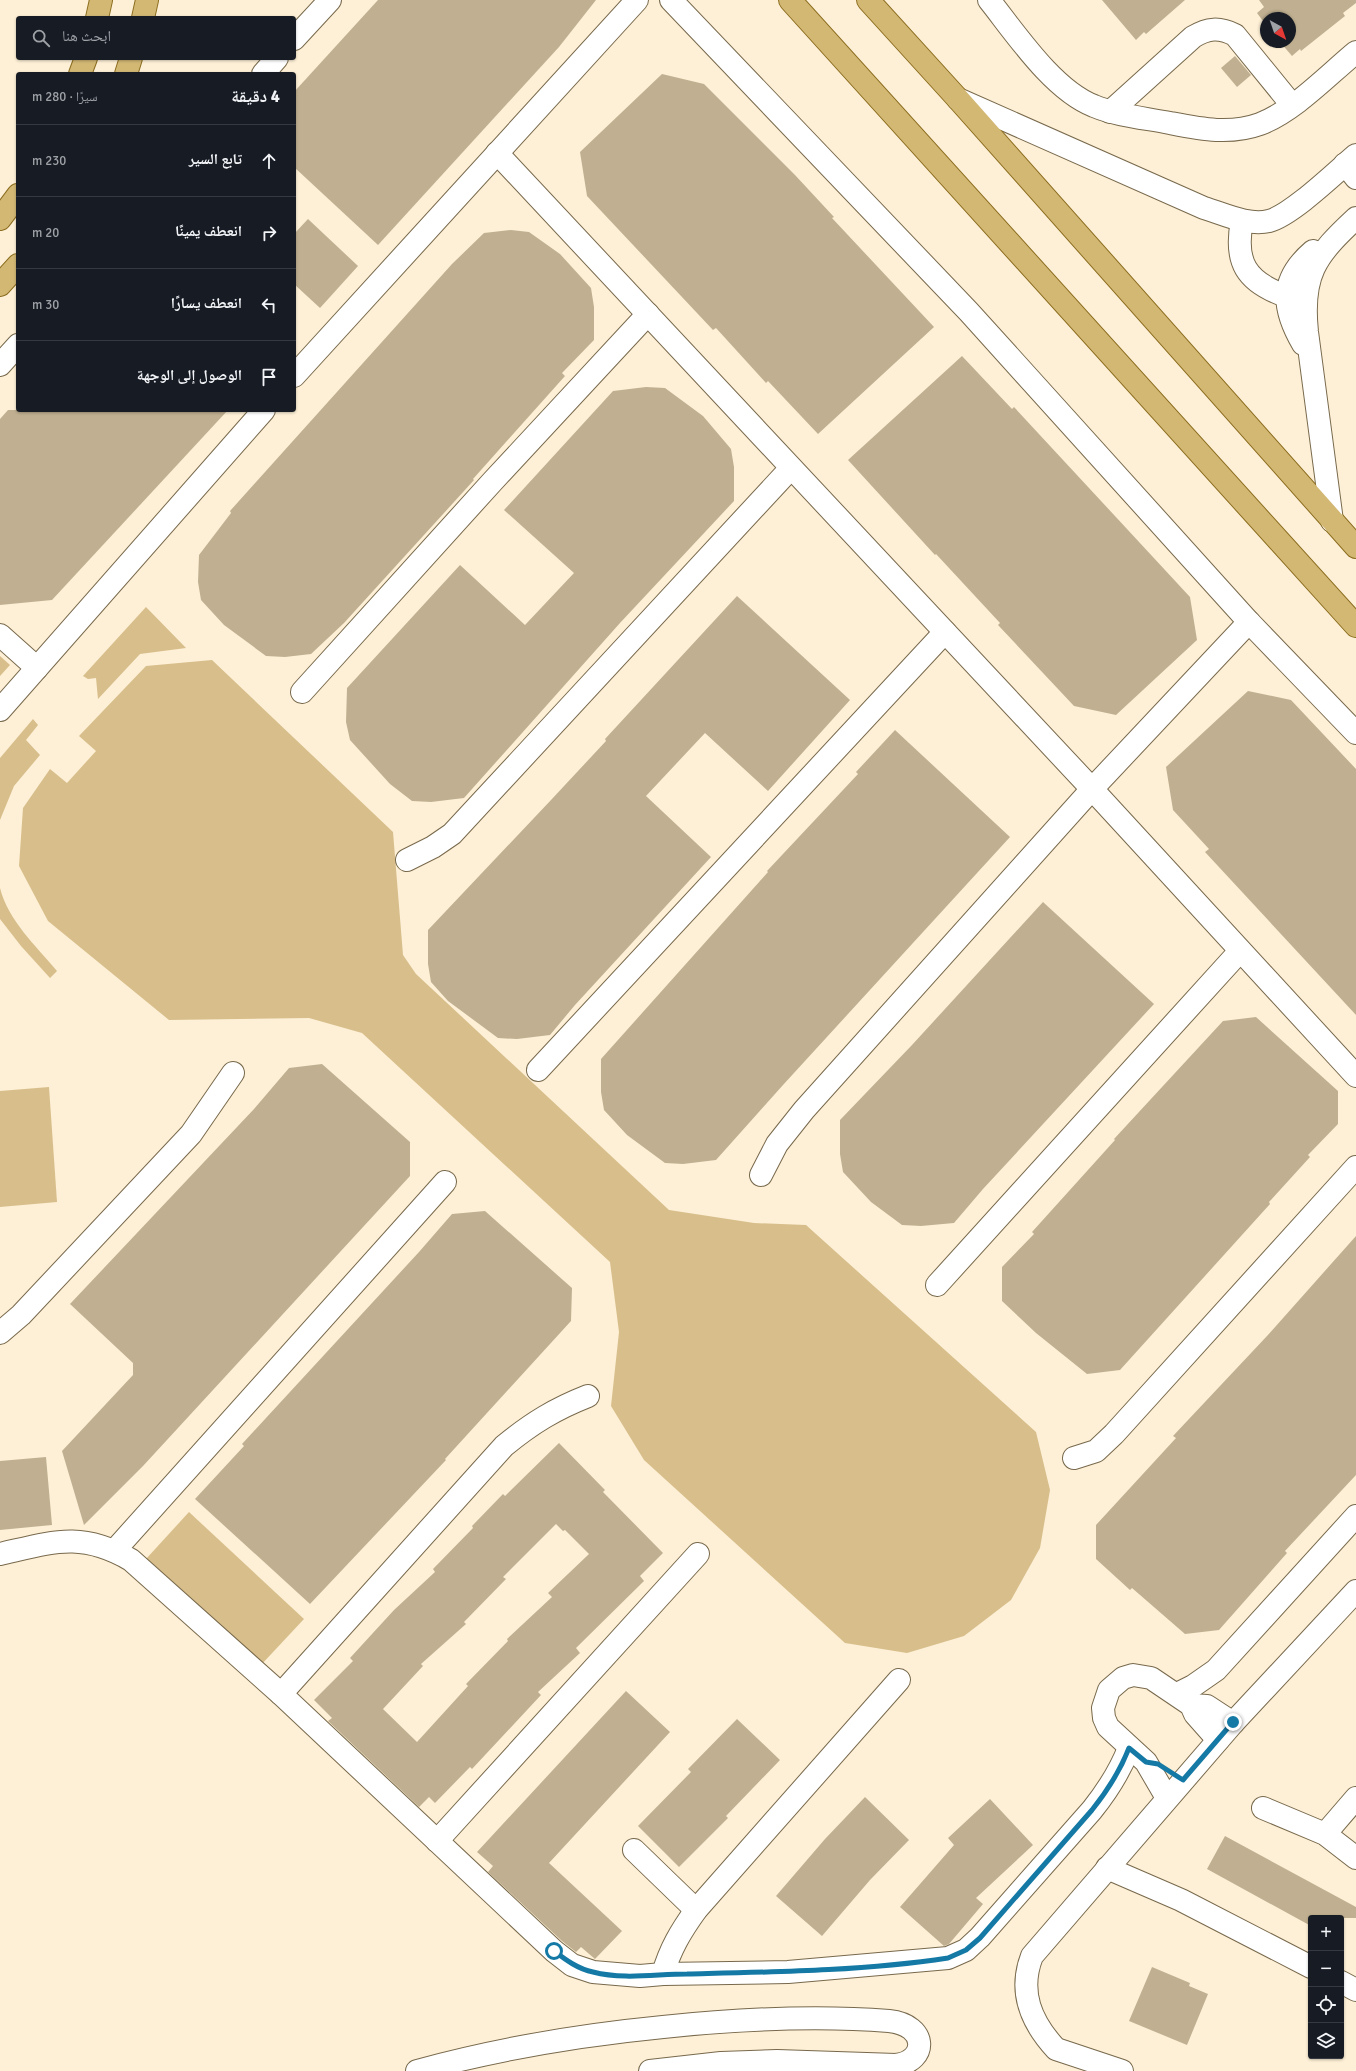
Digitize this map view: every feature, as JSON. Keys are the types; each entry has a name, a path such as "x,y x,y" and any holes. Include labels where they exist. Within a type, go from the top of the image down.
{"main road":[{"path":"97,16 101,0"},
{"path":"143,16 147,0"},
{"path":"790,0 1356,626"},
{"path":"868,0 958,98 1356,547"},
{"path":"81,72 85,60"},
{"path":"127,72 130,60"},
{"path":"0,219 16,197"},
{"path":"0,285 16,267"}],"street":[{"path":"296,37 330,0"},
{"path":"296,374 637,0"},
{"path":"671,0 969,312 1250,622 1356,733"},
{"path":"1000,4 1062,86 1092,106 1110,112 1202,130 1222,131 1241,129 1260,124 1277,116 1356,52"},
{"path":"1110,112 1193,37 1202,31 1214,29 1225,30 1235,35 1292,105"},
{"path":"265,72 275,60"},
{"path":"958,98 1204,208 1242,221 1268,221 1288,211 1352,166"},
{"path":"497,153 1092,789 1356,1076"},
{"path":"1332,521 1310,358 1305,308 1307,283 1314,265 1340,233 1356,218"},
{"path":"1242,221 1238,240 1242,260 1252,277 1267,289 1286,296"},
{"path":"1310,358 1296,332 1289,314 1286,296 1288,285 1296,268 1306,256 1321,243 1340,233"},
{"path":"302,692 497,477 648,314"},
{"path":"0,365 16,347"},
{"path":"0,710 262,412"},
{"path":"407,860 434,847 452,834 791,468"},
{"path":"761,1175 777,1144 804,1110 1092,789 1250,622"},
{"path":"538,1070 945,632"},
{"path":"0,635 37,668"},
{"path":"937,1285 1240,951"},
{"path":"0,1333 21,1315 191,1134 233,1073"},
{"path":"1074,1458 1096,1450 1114,1434 1356,1167"},
{"path":"115,1550 445,1182"},
{"path":"281,1694 504,1446 529,1425 557,1408 588,1396"},
{"path":"1184,1699 1193,1686 1216,1670 1230,1656 1356,1516"},
{"path":"0,1554 58,1541 90,1543 115,1550 131,1560 281,1694 554,1951 572,1965 593,1972 616,1976 796,1972 929,1961 948,1958 966,1950 980,1938 1109,1790 1121,1768 1129,1748"},
{"path":"437,1841 698,1554"},
{"path":"1122,2071 1056,2049 1041,2031 1027,1999 1026,1977 1032,1956 1233,1722 1356,1590"},
{"path":"1167,1798 1146,1762 1111,1730 1104,1718 1103,1708 1109,1690 1123,1678 1142,1675 1152,1678 1184,1699 1207,1706 1233,1722"},
{"path":"663,1974 669,1954 679,1934 700,1906 899,1680"},
{"path":"1184,1699 1218,1740"},
{"path":"1146,1762 1158,1764 1183,1780"},
{"path":"1325,1834 1356,1798"},
{"path":"1263,1808 1325,1834 1356,1858"},
{"path":"638,1846 700,1906"},
{"path":"1107,1868 1181,1900 1308,1965"},
{"path":"1344,1984 1356,1990"},
{"path":"417,2071 454,2061 567,2039 620,2031 737,2019 845,2018 899,2022 912,2028 918,2035 917,2049 913,2057 905,2063 896,2065 777,2061 721,2063 650,2071"}],"shaded area":[{"path":"146,607 186,648 140,654 98,699 96,678 88,679 83,676"},
{"path":"0,656 10,665 0,676"},
{"path":"212,660 393,832 403,955 416,974 669,1210 754,1223 806,1225 1036,1432 1050,1490 1040,1548 1011,1600 964,1636 907,1653 845,1643 644,1460 611,1406 619,1332 610,1262 362,1033 309,1018 169,1020 48,921 19,866 23,808 50,769 67,783 96,751 79,736 146,666"},
{"path":"33,719 38,725 26,740 40,755 14,786 0,820 0,758"},
{"path":"0,888 9,911 16,922 57,971 50,978 21,946 0,919"},
{"path":"49,1087 57,1202 0,1207 0,1091"},
{"path":"189,1512 304,1619 260,1666 146,1559"}],"building":[{"path":"378,0 596,0 559,47 378,245 296,169 296,90"},
{"path":"1102,0 1185,0 1146,34 1144,32 1136,40"},
{"path":"1259,0 1356,0 1356,3 1343,13 1345,16 1301,51 1300,49 1292,56 1285,48 1296,48 1296,12 1260,12 1260,17 1257,13 1264,7"},
{"path":"1235,56 1251,75 1237,87 1221,68"},
{"path":"662,74 704,84 795,175 834,217 832,218 934,327 818,434 768,381 766,383 716,328 713,330 587,196 580,152"},
{"path":"308,219 358,266 320,308 296,286 296,232"},
{"path":"511,230 529,232 560,254 591,288 594,307 594,340 562,373 565,376 473,479 474,480 344,623 311,654 285,657 266,656 224,625 201,600 198,582 199,555 231,513 230,511 452,264 484,233"},
{"path":"962,356 1012,409 1014,407 1190,597 1197,640 1116,715 1074,706 998,625 1000,623 848,460"},
{"path":"646,387 665,388 703,416 731,449 734,467 734,501 620,623 464,798 431,802 412,801 390,784 350,740 346,722 347,688 460,565 525,625 574,573 504,510 613,391"},
{"path":"8,410 16,410 16,412 226,412 52,600 0,605 0,419"},
{"path":"737,596 850,700 768,791 705,733 646,796 711,857 575,1005 550,1035 517,1039 498,1038 448,1001 431,982 428,964 428,930 606,741 605,739"},
{"path":"1248,691 1291,700 1356,769 1356,1015 1205,852 1209,849 1173,810 1166,767"},
{"path":"895,730 1010,837 716,1160 683,1164 665,1163 627,1135 604,1110 601,1092 601,1059 768,872 767,871 858,774 856,772"},
{"path":"1043,902 1154,1004 983,1189 954,1223 921,1226 902,1225 871,1202 843,1172 840,1154 840,1120 912,1045"},
{"path":"1256,1017 1338,1091 1338,1124 1308,1155 1310,1157 1269,1202 1270,1204 1120,1370 1087,1374 1036,1333 1002,1301 1002,1267 1034,1234 1032,1232 1115,1140 1114,1139 1223,1021"},
{"path":"322,1064 410,1142 410,1176 143,1466 84,1525 62,1451 133,1375 133,1363 70,1304 254,1109 289,1068"},
{"path":"485,1211 572,1288 571,1321 445,1459 446,1460 310,1604 195,1499 244,1446 242,1444 419,1252 452,1214"},
{"path":"1356,1236 1356,1475 1285,1551 1287,1553 1219,1630 1185,1634 1132,1588 1130,1590 1096,1559 1096,1525 1176,1438 1173,1436 1267,1336"},
{"path":"559,1443 605,1490 603,1492 663,1553 640,1576 644,1581 576,1648 580,1653 538,1692 541,1695 472,1769 470,1767 435,1803 429,1797 419,1807 328,1721 332,1718 314,1700 353,1661 350,1658 394,1610 435,1572 433,1569 473,1528 472,1526 503,1494 505,1496","holes":["556,1524 563,1531 565,1530 589,1554 548,1593 552,1597 507,1639 508,1641 466,1684 468,1686 417,1742 383,1709 423,1666 421,1664 466,1624 464,1622 506,1579 503,1577"]},
{"path":"46,1457 52,1525 0,1530 0,1461"},
{"path":"626,1691 670,1732 549,1863 622,1931 595,1959 581,1947 576,1952 562,1941 488,1872 493,1866 477,1852"},
{"path":"737,1719 780,1760 726,1816 728,1818 679,1867 638,1826 691,1772 688,1769"},
{"path":"865,1797 909,1840 870,1880 822,1936 776,1896 825,1839"},
{"path":"990,1799 1033,1845 976,1898 983,1904 949,1944 944,1946 900,1907 954,1845 948,1838"},
{"path":"1225,1836 1356,1907 1356,1918 1344,1918 1344,1915 1308,1915 1308,1924 1207,1869"},
{"path":"1152,1967 1190,1983 1189,1986 1208,1994 1187,2045 1129,2021"}],"route":[{"path":"554,1951 572,1965 593,1972 616,1976 788,1972 929,1961 948,1958 966,1950 980,1938 1092,1810 1109,1790 1121,1768 1129,1748 1146,1762 1158,1764 1183,1780 1233,1722"}]}
